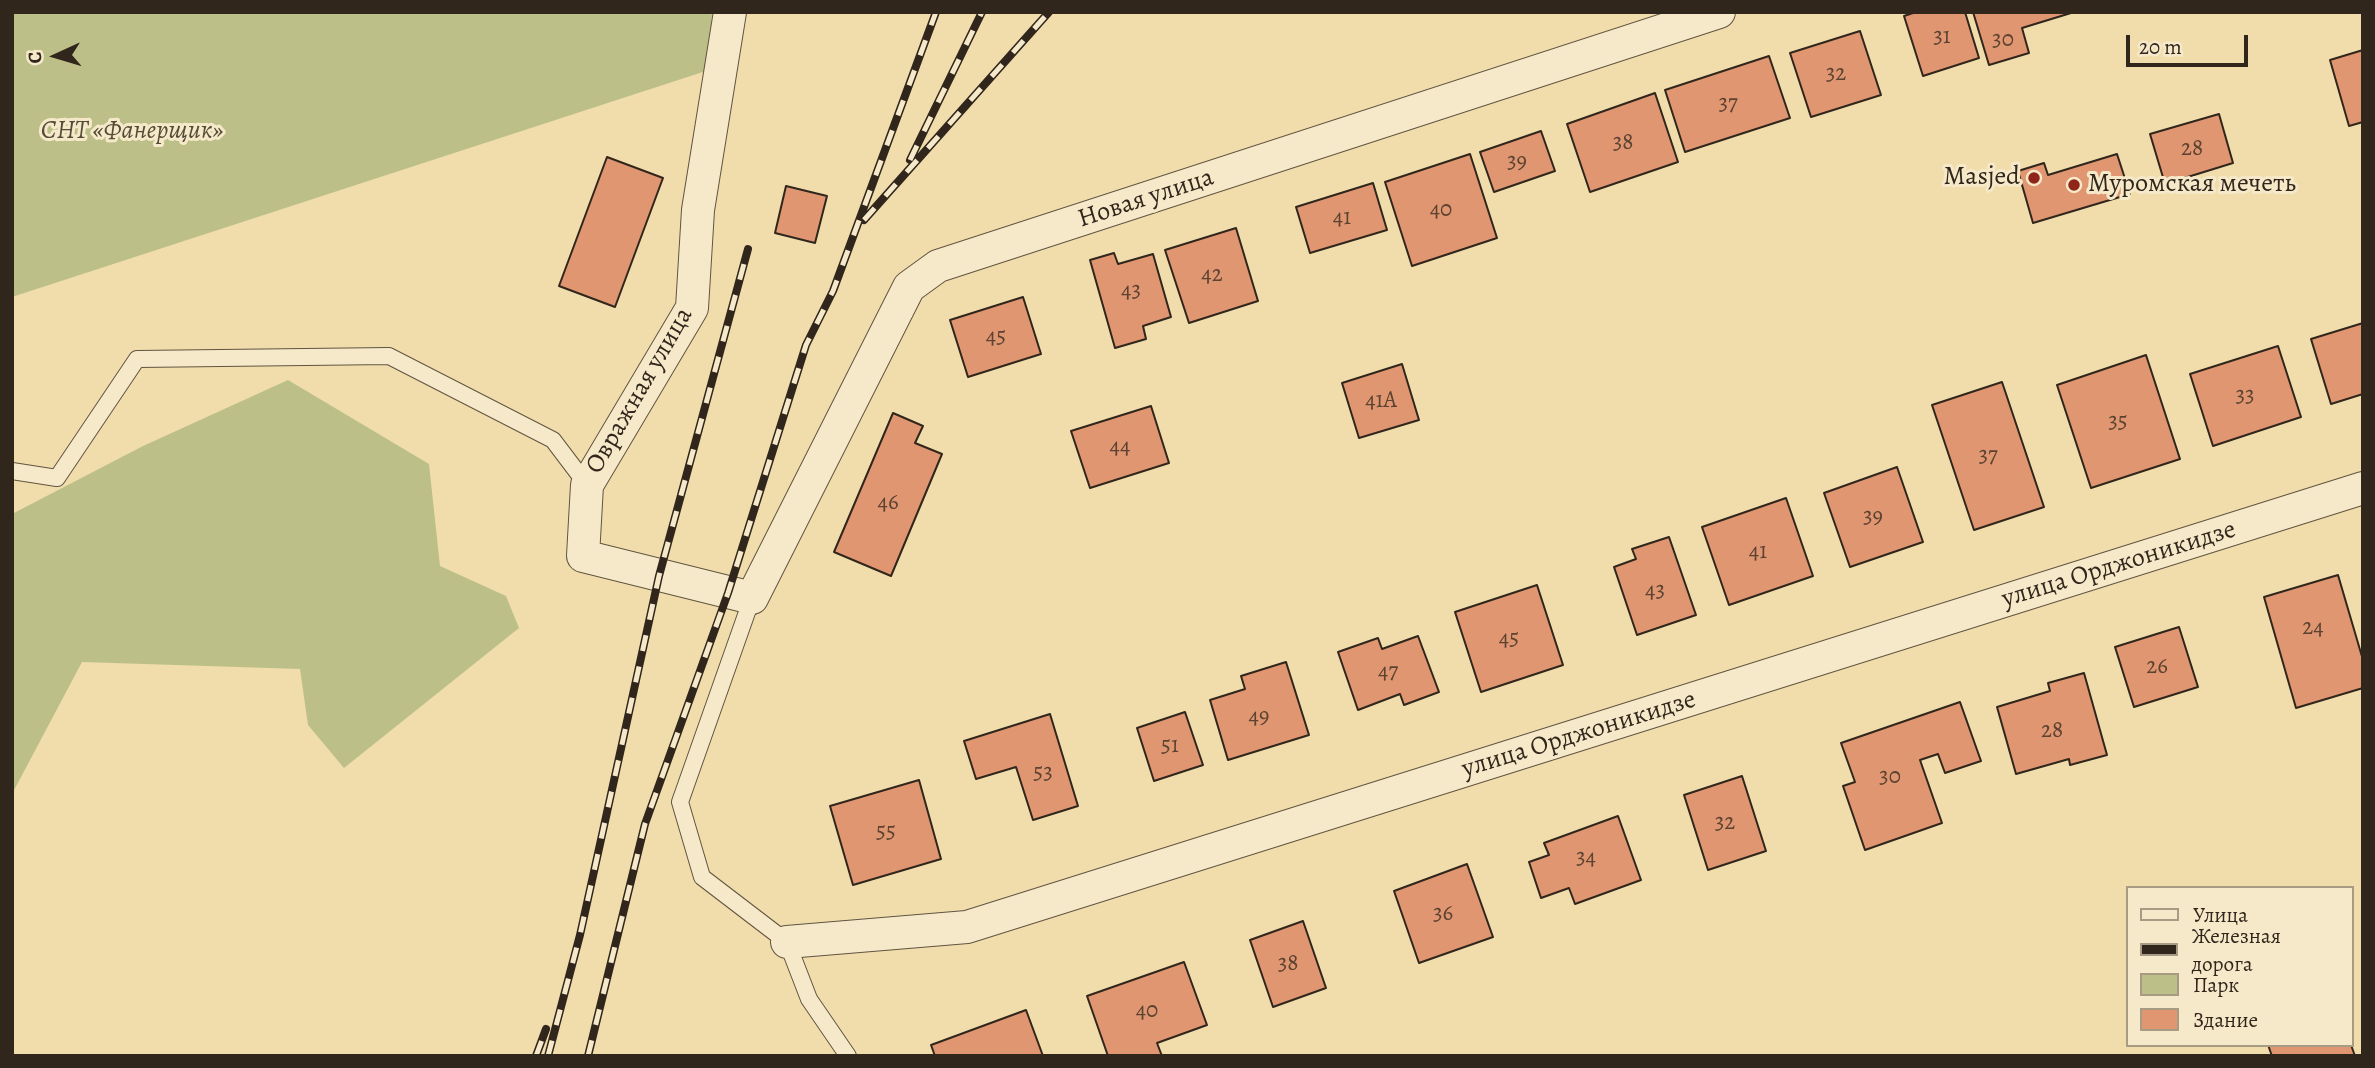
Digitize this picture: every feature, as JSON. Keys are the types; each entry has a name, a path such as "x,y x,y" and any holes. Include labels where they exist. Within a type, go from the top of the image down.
{"street":[{"name":"Овражная улица","path":"730,12 698,210 692,308 587,485 583,556 752,598"},
{"name":"Новая улица","path":"752,598 909,287 938,266 1719,12"},
{"name":"улица Орджоникидзе","path":"787,942 967,927 2363,488"}],"lane":[{"path":"12,471 57,478 137,359 389,356 554,440 587,485"},
{"path":"752,598 680,802 702,877 787,942 809,999 848,1056"}],"green space":[{"name":"СНТ «Фанерщик»","path":"12,12 712,12 709,70 12,297"},
{"path":"288,380 429,464 440,566 506,596 519,628 344,768 308,725 300,669 82,662 12,794 12,514 143,446"}],"building":[{"path":"1916,12 1965,12 1979,58 1923,76 1904,16"},
{"path":"1973,12 2071,13 2022,28 2029,53 1989,65"},
{"path":"1860,31 1881,95 1811,117 1790,53"},
{"path":"2363,50 2363,122 2349,126 2330,60"},
{"path":"1769,56 1790,118 1685,152 1665,90"},
{"path":"1655,93 1678,162 1590,192 1567,124"},
{"path":"2219,114 2233,163 2165,184 2150,134"},
{"path":"1541,131 1555,171 1494,192 1480,152"},
{"path":"1470,154 1497,238 1412,266 1385,182"},
{"name":"Муромская мечеть","path":"2117,154 2130,194 2033,223 2018,171 2044,163 2048,175"},
{"path":"607,157 663,178 615,307 559,286"},
{"path":"1373,183 1387,230 1310,253 1296,207"},
{"path":"786,186 827,196 815,243 775,233"},
{"path":"1236,228 1258,301 1189,323 1165,250"},
{"path":"1114,253 1118,264 1153,254 1171,317 1143,326 1146,339 1115,348 1090,260"},
{"path":"1023,297 1041,354 968,377 950,320"},
{"path":"2363,323 2363,394 2331,404 2311,339"},
{"path":"2278,346 2301,417 2213,446 2190,374"},
{"path":"2146,355 2180,459 2091,488 2057,385"},
{"path":"1402,364 1419,420 1359,438 1342,383"},
{"path":"2002,382 2044,507 1974,530 1932,405"},
{"path":"1151,406 1169,463 1090,488 1071,431"},
{"path":"893,413 923,426 915,443 942,454 891,576 834,552"},
{"path":"1897,467 1923,542 1850,567 1824,493"},
{"path":"1786,498 1813,576 1729,605 1702,527"},
{"path":"1669,537 1696,615 1637,635 1614,567 1636,559 1632,549"},
{"path":"2338,575 2363,660 2363,688 2296,708 2264,597"},
{"path":"1537,585 1563,665 1481,692 1455,612"},
{"path":"2179,627 2198,687 2134,707 2115,647"},
{"path":"1418,636 1439,692 1404,705 1400,694 1358,710 1338,652 1378,638 1382,649"},
{"path":"1286,662 1309,735 1228,760 1210,700 1245,689 1241,676"},
{"path":"2084,673 2107,755 2070,765 2069,759 2016,774 1997,707 2050,691 2048,683"},
{"path":"1960,702 1981,761 1945,773 1938,754 1920,760 1942,823 1865,850 1843,786 1855,782 1841,743"},
{"path":"1185,712 1203,765 1154,781 1137,728"},
{"path":"1050,714 1078,806 1033,820 1016,767 976,779 964,741"},
{"path":"1742,776 1766,851 1708,870 1684,795"},
{"path":"919,780 941,859 853,885 830,806"},
{"path":"1618,816 1641,880 1575,904 1569,888 1541,898 1529,862 1549,855 1544,843"},
{"path":"1467,864 1493,937 1419,963 1394,891"},
{"path":"1303,921 1326,988 1273,1007 1250,940"},
{"path":"1184,962 1207,1025 1157,1043 1162,1056 1108,1056 1087,996"},
{"path":"1026,1010 1043,1056 935,1056 931,1045"},
{"path":"2269,1047 2352,1047 2355,1056 2272,1056"}],"railway":[{"path":"588,1056 645,824 728,593 806,345 833,291 936,12"},
{"path":"910,160 982,12"},
{"path":"864,220 1049,12"},
{"path":"548,1056 580,935 659,576 748,249"},
{"path":"536,1056 546,1029"}],"place":[{"name":"Masjed","path":"2034,178"},
{"name":"Муромская мечеть","path":"2074,185"}]}
